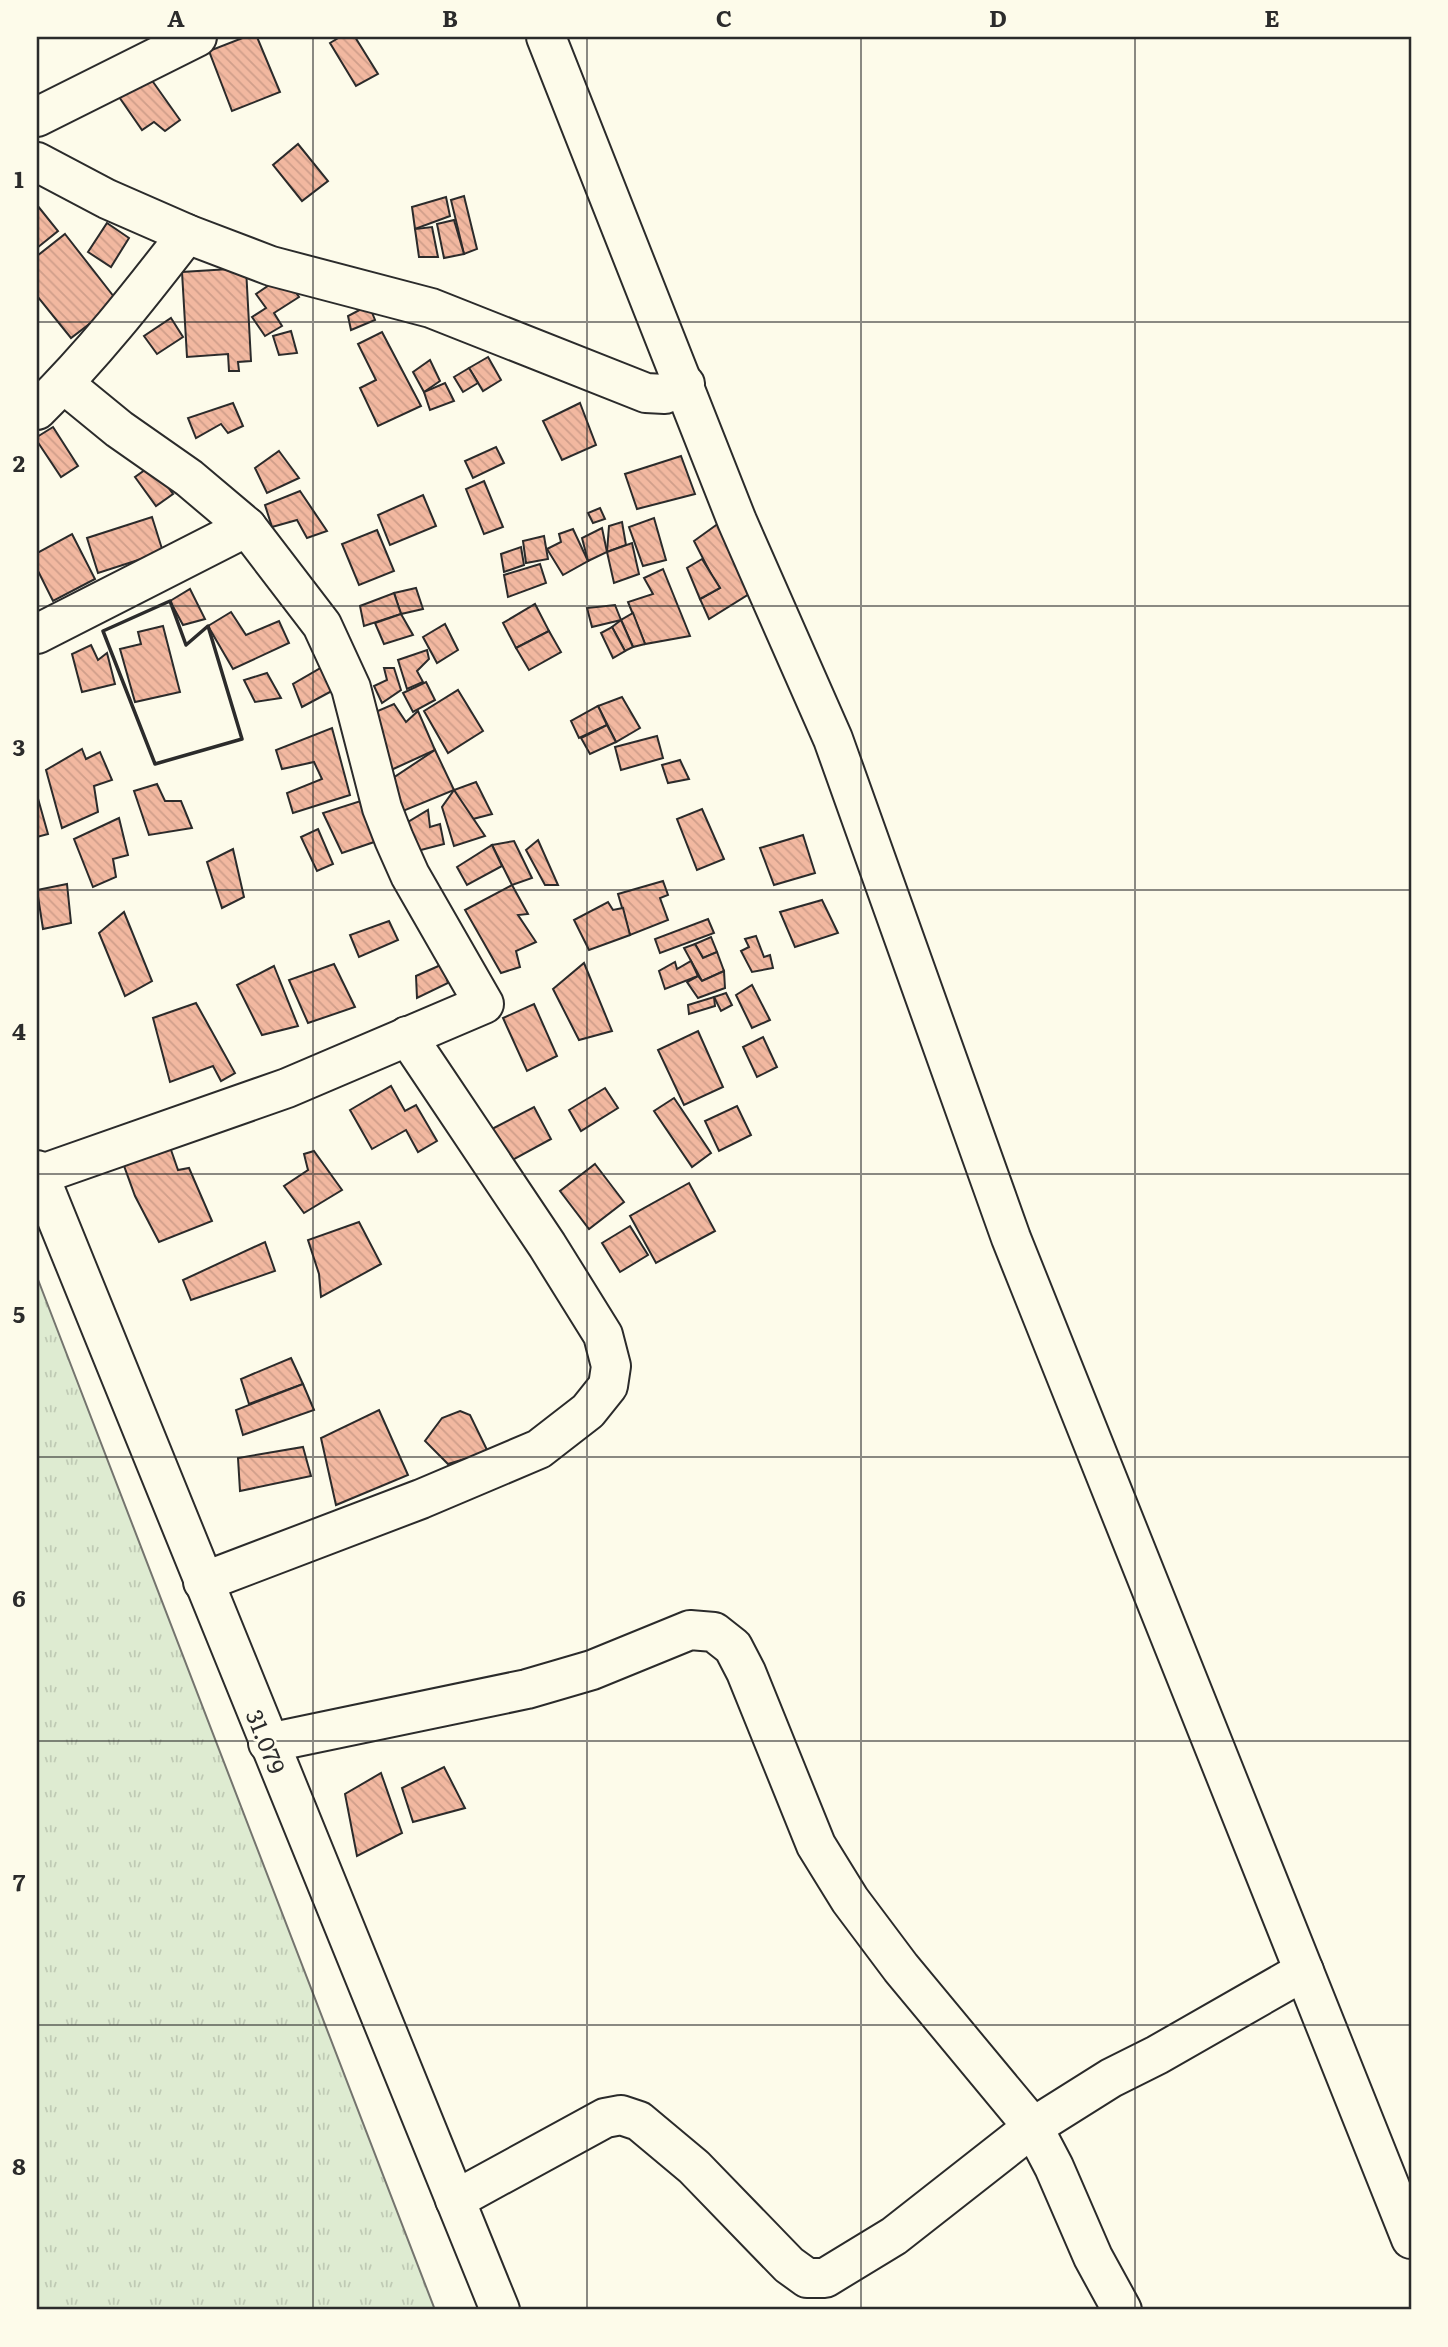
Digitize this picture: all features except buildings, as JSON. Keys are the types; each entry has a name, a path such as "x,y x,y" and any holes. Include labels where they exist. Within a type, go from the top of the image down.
{"street":[{"path":"37,117 197,37"},
{"path":"546,37 737,521 833,738 1011,1238 1411,2239"},
{"path":"37,162 107,199 187,234 271,266 431,308 646,393 665,394 685,384"},
{"path":"37,410 64,384 187,234"},
{"path":"38,1173 287,1088 484,1004 410,875 394,839 382,808 351,688 322,625 247,527 189,478 120,429 64,384"},
{"path":"37,634 247,527"},
{"path":"203,1582 421,1499 539,1449 588,1411 608,1386 611,1366 603,1335 548,1245 407,1035"},
{"name":"31.079","path":"38,1173 500,2310"},
{"path":"268,1742 527,1689 592,1670 690,1630 714,1632 733,1647 816,1845 850,1900 909,1979 1033,2127 1054,2167 1093,2257 1122,2310"},
{"path":"454,2200 605,2118 621,2116 639,2121 694,2167 789,2265 807,2278 824,2278 894,2236 1033,2127 1111,2078 1157,2055 1304,1971"}],"green space":[{"path":"37,1277 435,2310 37,2310"}],"wall":[{"path":"170,601 186,645 208,626 242,739 155,764 103,631 170,601"}]}
